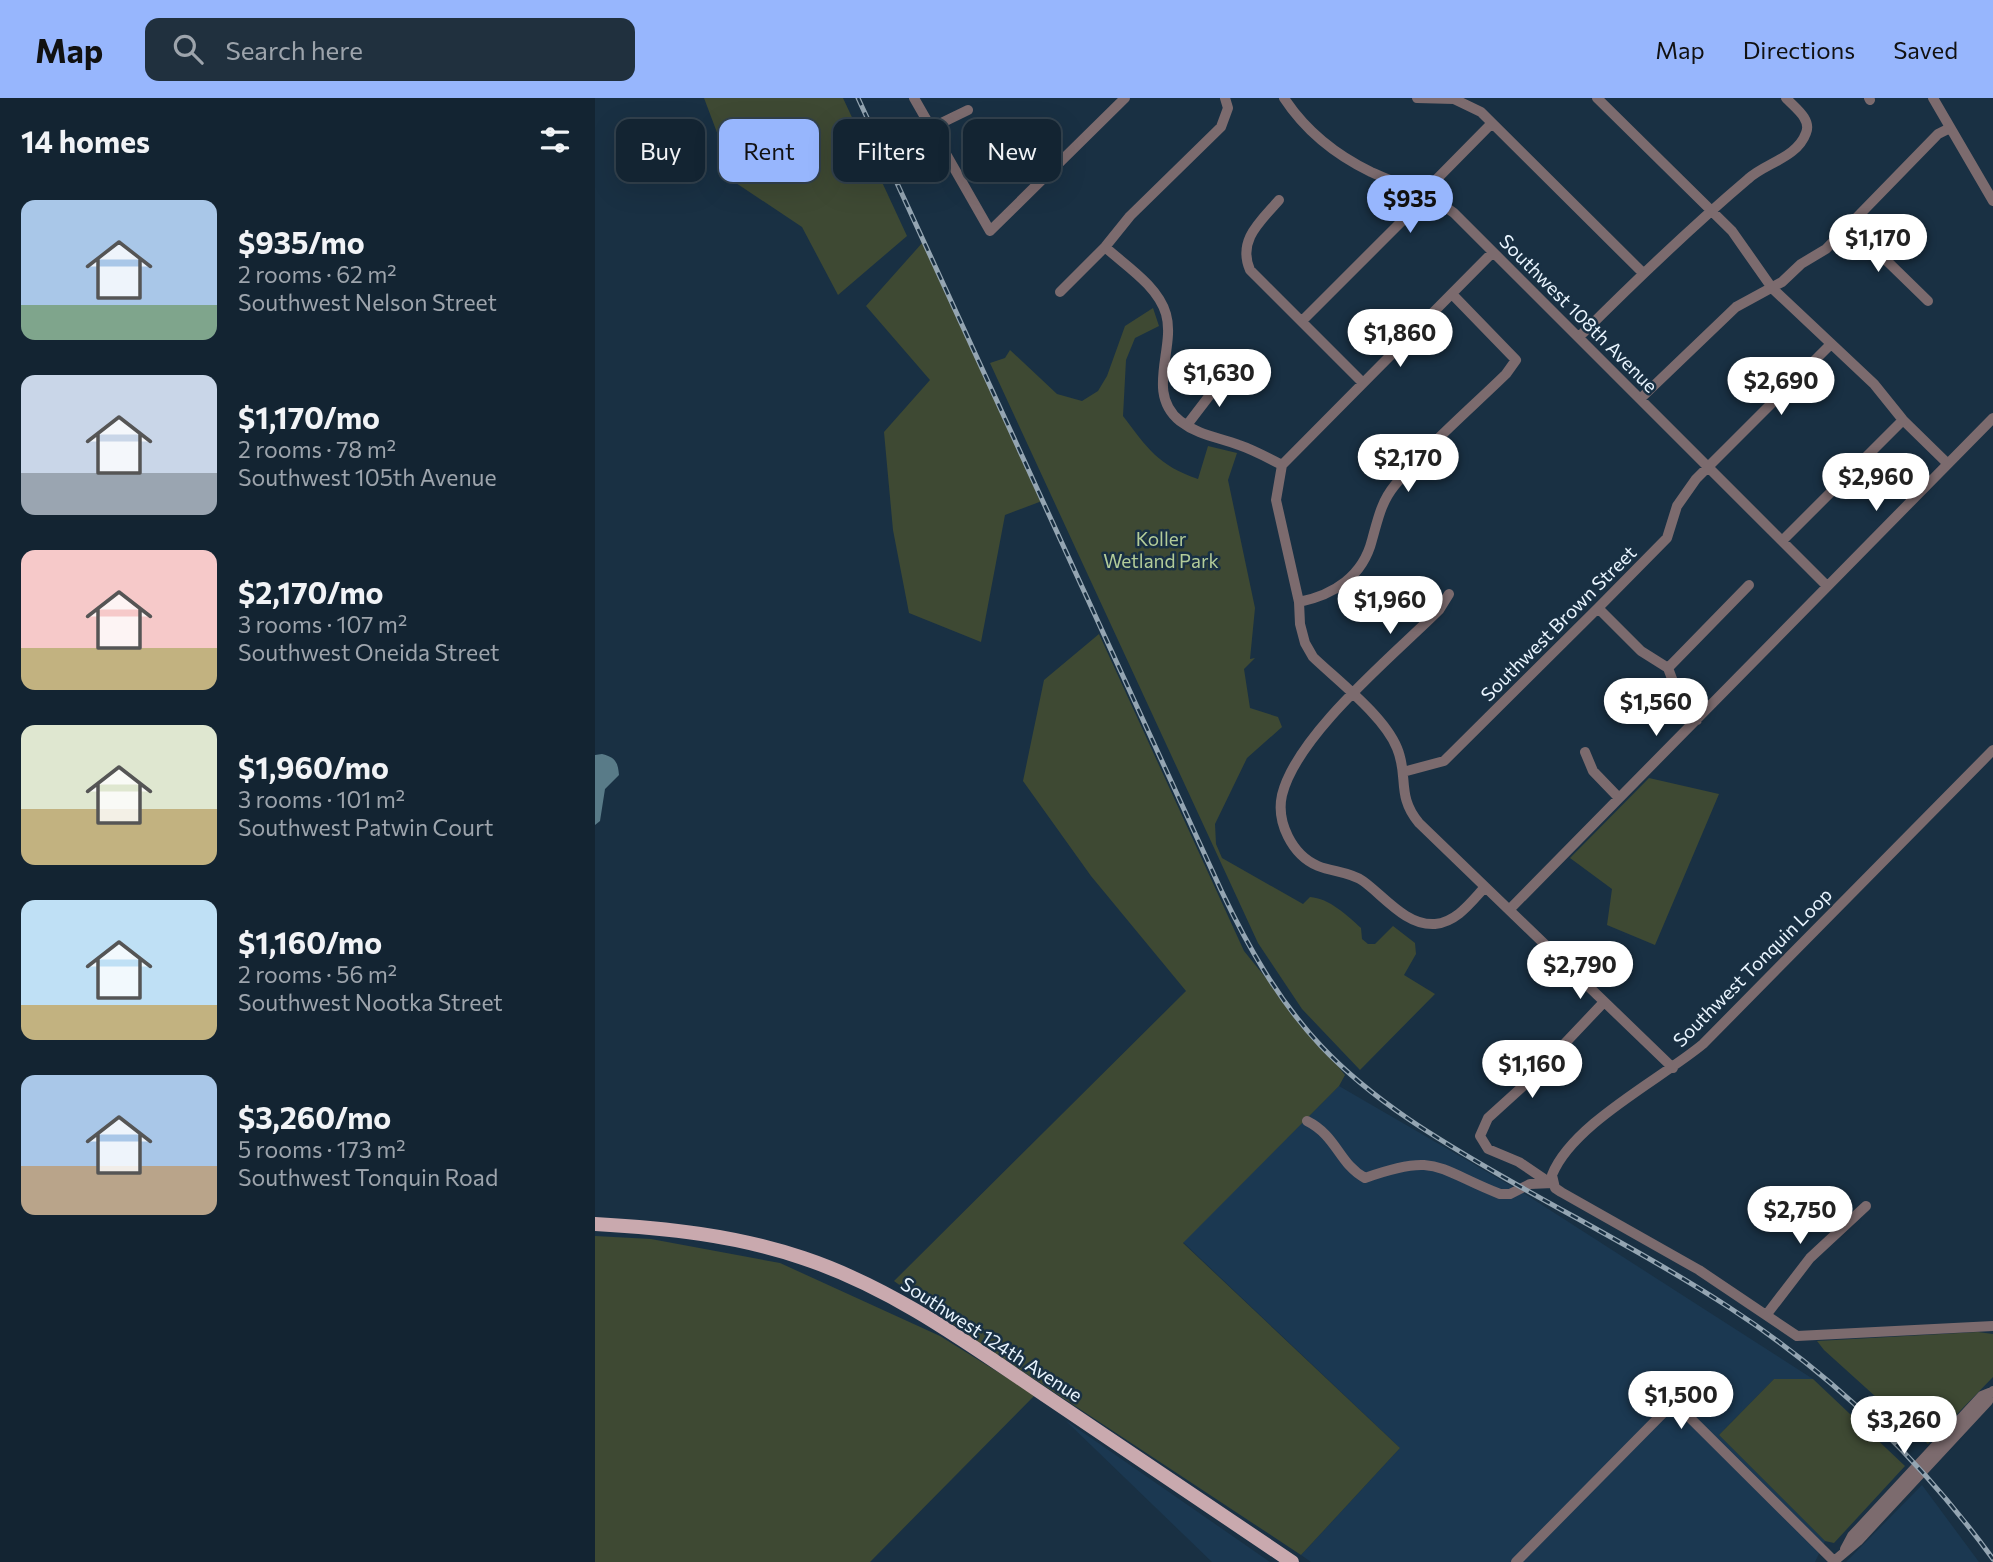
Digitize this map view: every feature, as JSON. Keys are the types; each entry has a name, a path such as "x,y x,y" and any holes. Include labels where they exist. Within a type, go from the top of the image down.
{"main road":[{"name":"Southwest 124th Avenue","path":"595,1224 660,1228 732,1239 804,1259 877,1289 950,1332 1292,1562"}],"street":[{"path":"914,98 927,119"},
{"path":"949,158 990,231 1125,98"},
{"name":"Southwest 108th Avenue","path":"1284,98 1313,133 1341,155 1371,172 1423,193 1454,213 1826,585"},
{"path":"1417,98 1454,98 1473,106 1643,273"},
{"path":"1597,98 1713,211 1744,244 1772,288 1874,384 1903,420 1947,463"},
{"path":"1579,337 1683,234 1756,172 1787,155 1808,130 1804,117 1786,98"},
{"path":"1933,98 1993,201"},
{"path":"1060,292 1105,247 1130,216 1221,127 1226,117 1226,100"},
{"path":"949,120 968,110"},
{"path":"1301,321 1407,216 1423,193 1492,123"},
{"path":"1640,399 1725,316 1772,288 1801,264 1821,253 1938,135 1950,128"},
{"path":"1279,200 1252,231 1245,247 1246,260 1253,274 1363,383"},
{"path":"1850,225 1928,301"},
{"path":"1105,247 1158,296 1167,316 1161,381 1170,408 1199,434 1237,444 1282,465"},
{"path":"1493,251 1282,465 1276,500 1299,602 1305,643 1313,657 1389,733 1401,759 1402,791 1413,817 1673,1068"},
{"path":"1299,602 1328,594 1349,580 1366,557 1379,512 1393,487 1506,374 1516,360 1453,294"},
{"name":"Southwest Brown Street","path":"1402,772 1444,761 1598,608 1667,538 1681,499 1709,467 1831,344"},
{"path":"1187,425 1226,374"},
{"path":"1509,911 1826,585 1993,418"},
{"path":"1782,541 1903,420"},
{"path":"1668,668 1749,585"},
{"path":"1449,594 1440,610 1309,743 1287,780 1281,813 1289,838 1298,851 1318,866 1356,877 1402,913 1423,924 1442,923 1453,918 1485,887"},
{"path":"1598,608 1641,651 1668,668 1681,703 1697,720"},
{"name":"Southwest Tonquin Loop","path":"1553,1183 1555,1168 1582,1138 1627,1095 1673,1068 1703,1044 1993,750"},
{"path":"1585,752 1593,771 1619,798"},
{"path":"1604,1002 1532,1078 1488,1118 1480,1136 1488,1149 1519,1162 1539,1178 1553,1183 1561,1192 1699,1270 1797,1336 1993,1326"},
{"path":"1307,1121 1331,1137 1349,1167 1365,1178 1427,1164 1444,1167 1500,1194 1517,1192 1530,1184 1553,1183"},
{"path":"1767,1314 1810,1258 1866,1206"},
{"path":"1516,1562 1674,1402 1834,1562 1866,1533 1988,1401 1993,1391"}],"shaded area":[{"path":"602,754 615,761 619,775 605,789 600,821 595,825 595,755"},
{"path":"1339,1086 1525,1194 1813,1379 1774,1379 1719,1435 1825,1541 1815,1562 1311,1562 1301,1555 1400,1448 1183,1242"},
{"path":"1065,1420 1270,1562 1212,1562"},
{"path":"1922,1485 1979,1562 1846,1562"}],"green space":[{"path":"704,98 843,98 853,119 833,119 833,182 882,182 907,236 838,295 802,227 736,182 819,182 819,119 719,119 719,138"},
{"path":"923,242 1042,501 1005,515 981,642 909,613 893,530 884,432 930,380 866,306"},
{"name":"Koller Wetland Park","path":"1153,308 1159,326 1135,338 1126,360 1123,416 1139,438 1163,462 1198,479 1208,446 1237,453 1228,480 1255,608 1250,659 1255,658 1244,669 1250,708 1278,717 1282,727 1247,758 1215,824 1216,844 1222,858 1303,904 1310,897 1338,908 1361,928 1362,939 1368,944 1375,944 1393,926 1415,943 1416,954 1404,975 1435,994 1360,1070 1302,1009 1258,943 990,363 1005,358 1010,350 1057,394 1082,401 1098,391 1107,376 1125,326"},
{"path":"1099,634 1244,951 1345,1075 1339,1086 1183,1243 1400,1448 1301,1555 972,1338 894,1281 1186,991 1091,876 1023,781 1044,680"},
{"path":"1649,778 1719,794 1655,945 1607,925 1612,889 1570,858"},
{"path":"595,1236 651,1239 780,1263 940,1336 1035,1395 870,1562 595,1562"},
{"path":"1978,1332 1993,1334 1993,1377 1928,1444 1817,1341"},
{"path":"1774,1379 1813,1379 1905,1466 1834,1543 1825,1541 1719,1435"}],"railway":[{"path":"858,98 1221,890 1253,952 1291,1010 1341,1066 1408,1119 1480,1164 1703,1291 1768,1334 1804,1362 1839,1391 1905,1454 1936,1487 1993,1559"}]}
